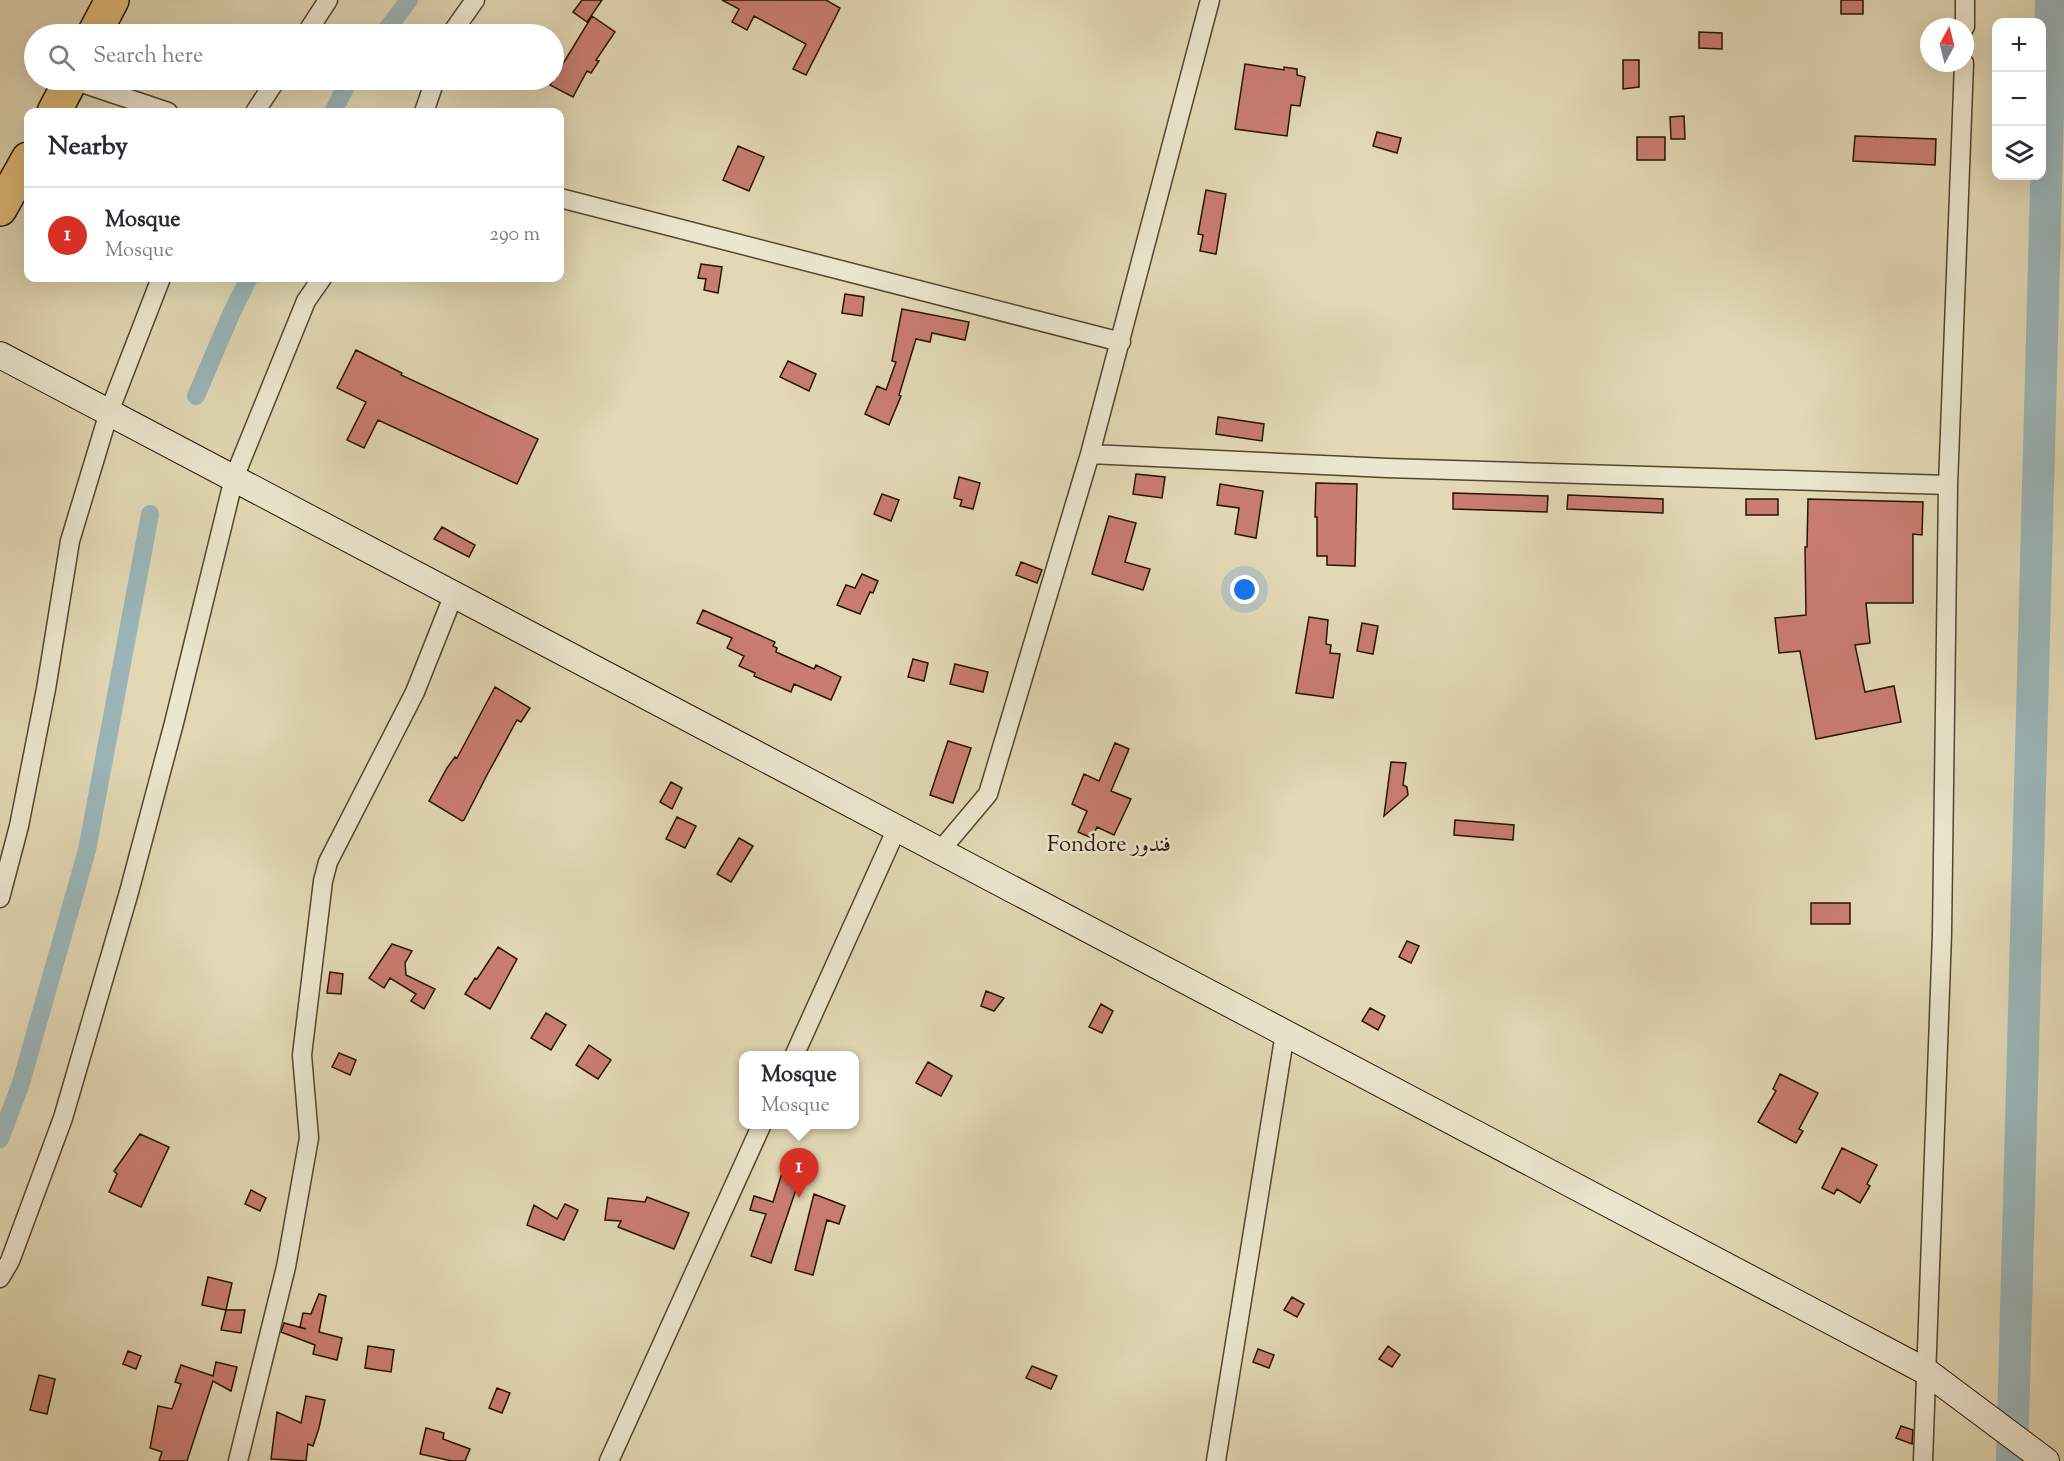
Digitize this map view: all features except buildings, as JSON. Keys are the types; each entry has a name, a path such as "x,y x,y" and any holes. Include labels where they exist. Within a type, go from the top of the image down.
{"highway":[{"path":"99,24 112,0"},
{"path":"56,108 66,90"},
{"path":"1,206 24,166"}],"main road":[{"path":"0,355 1927,1372 2046,1461"}],"street":[{"path":"312,24 328,0"},
{"path":"458,24 475,0"},
{"path":"940,851 988,794 1090,454 1210,0"},
{"path":"1965,0 1965,18"},
{"path":"1923,1461 1942,934 1948,485 1964,72"},
{"path":"102,90 156,108"},
{"path":"258,108 269,90"},
{"path":"425,108 432,90"},
{"path":"564,199 1121,342"},
{"path":"0,898 19,826 70,541 109,412 159,282"},
{"path":"0,1278 10,1261 66,1107 129,892 234,478 306,301 319,282"},
{"path":"1090,454 1387,468 1948,485"},
{"path":"238,1461 286,1267 309,1138 302,1055 323,881 328,862 415,692 454,594"},
{"path":"796,1051 897,828"},
{"path":"1216,1461 1285,1033"},
{"path":"609,1461 760,1129"}],"waterway":[{"path":"391,24 409,0"},
{"path":"2012,1461 2051,0"},
{"path":"335,108 344,90"},
{"path":"196,396 247,282"},
{"path":"0,1139 21,1083 87,850 150,514"}],"place":[{"name":"Mosque","path":"799,1198"}],"district":[{"name":"Fondore فندور","path":"1109,846"}]}
